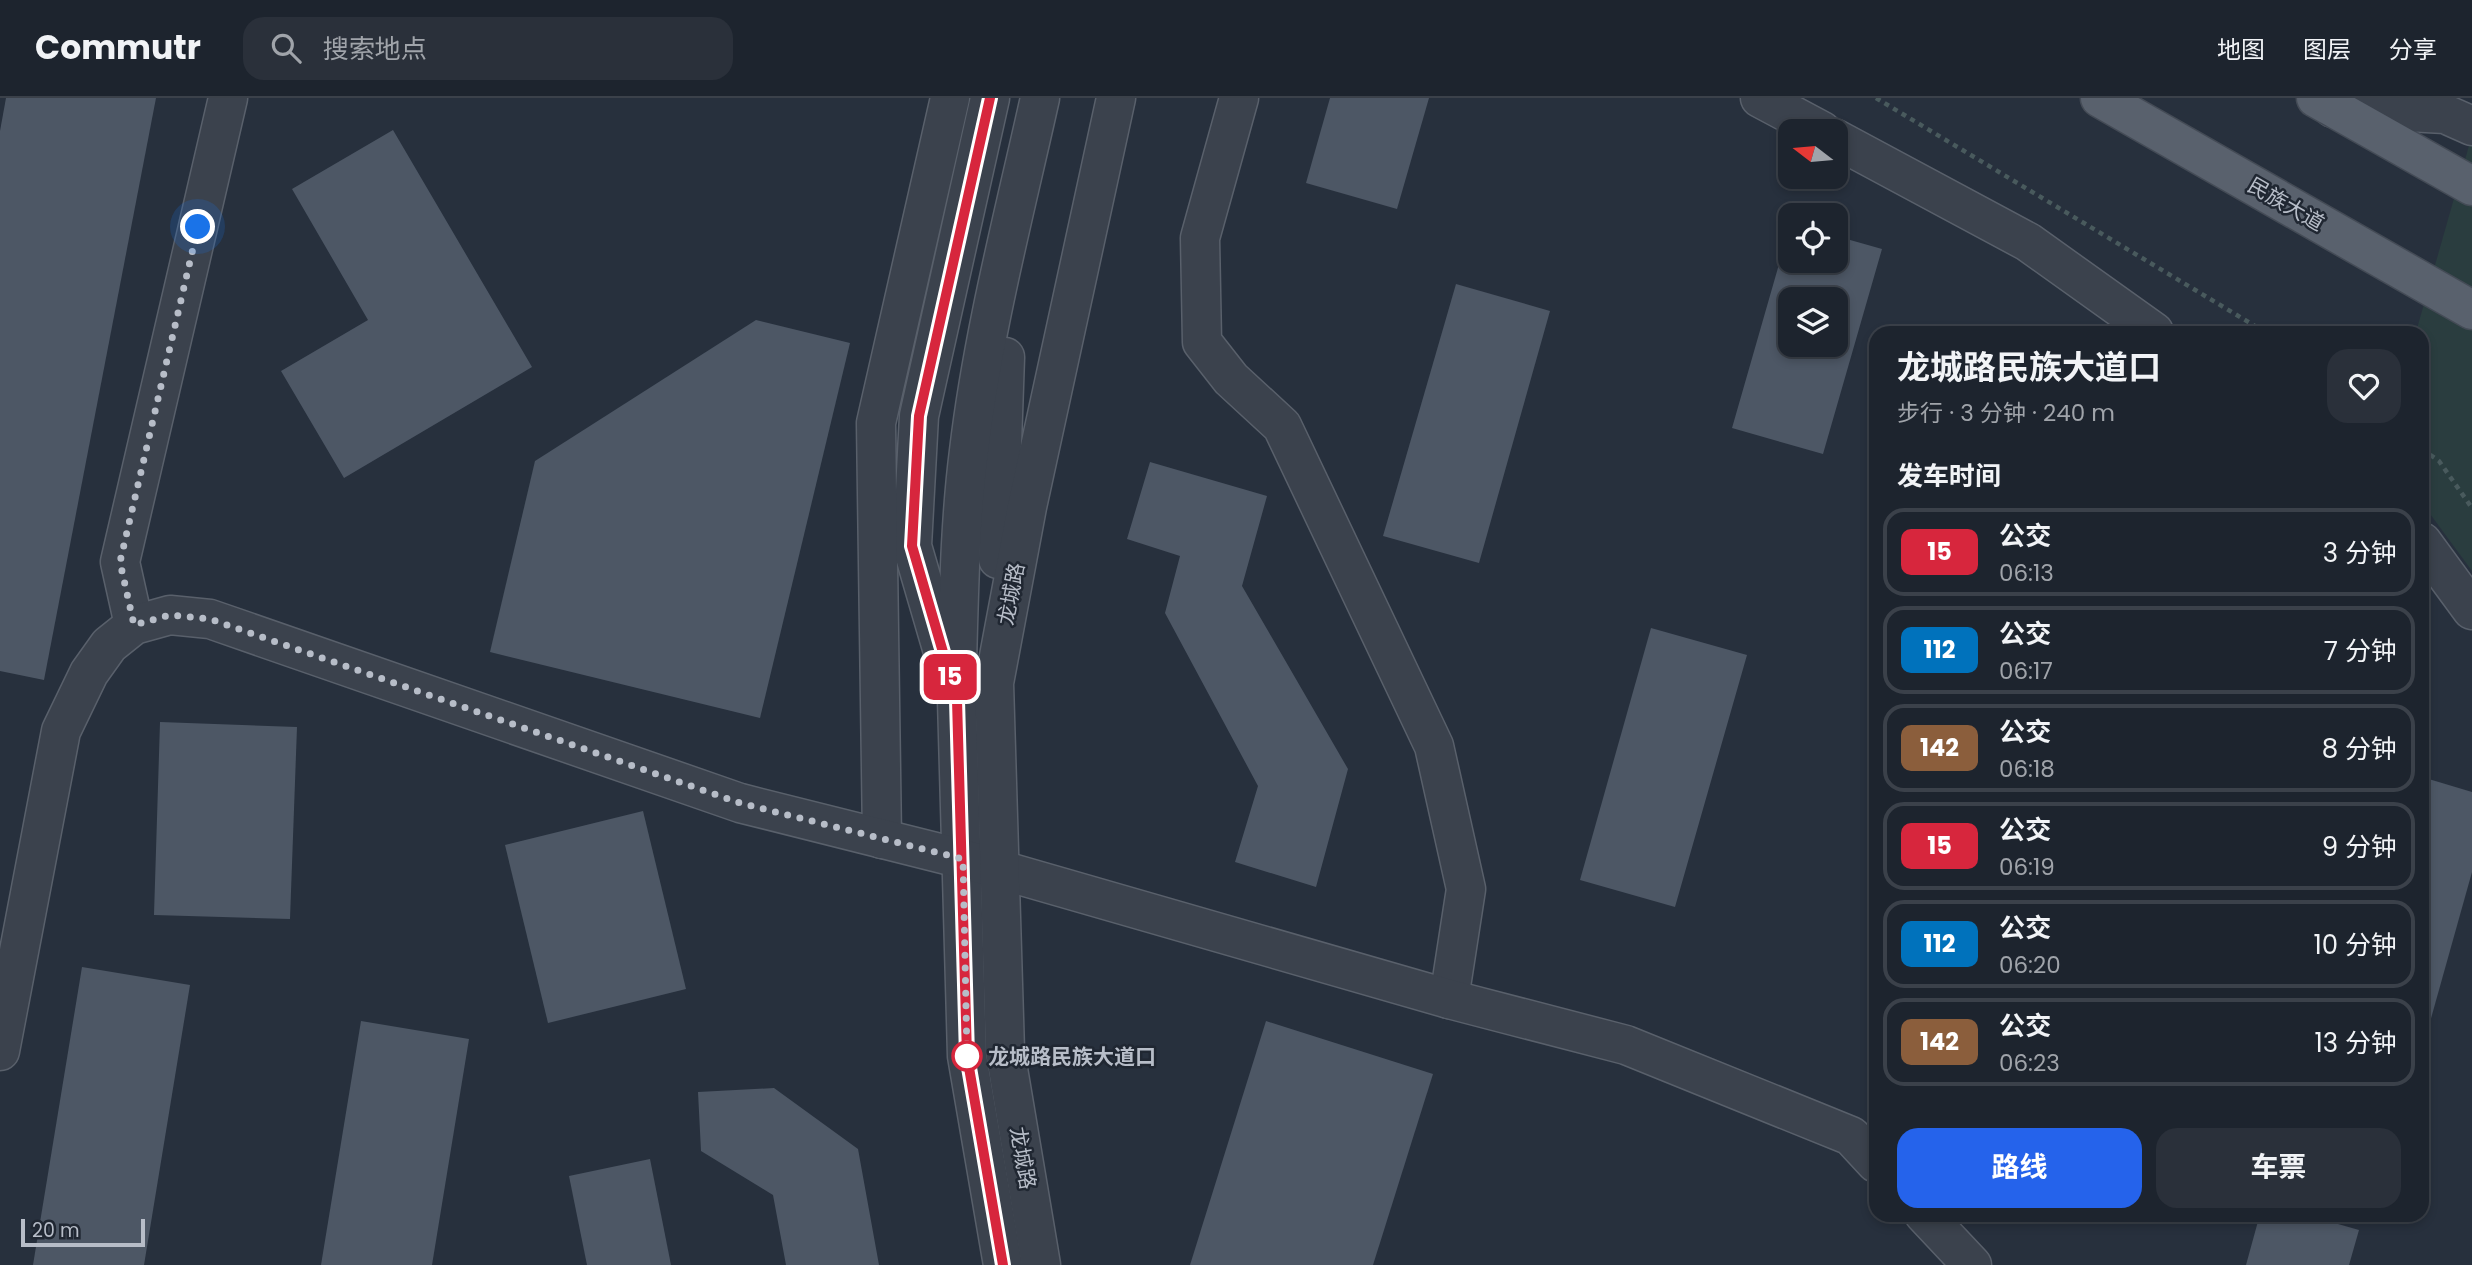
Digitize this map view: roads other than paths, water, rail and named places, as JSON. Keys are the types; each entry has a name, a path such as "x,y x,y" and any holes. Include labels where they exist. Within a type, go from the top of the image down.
{"main road":[{"name":"民族大道","path":"2100,98 2472,310"},
{"path":"2325,103 2472,187"}],"street":[{"path":"134,625 120,562 228,98"},
{"path":"882,839 876,423 950,98"},
{"name":"龙城路","path":"990,98 919,416 912,546 957,700 967,1056 1003,1265"},
{"path":"957,700 960,550 969,450 997,323 1040,98"},
{"path":"994,683 997,323 1057,98"},
{"name":"龙城路","path":"1041,1265 1005,1051 994,683 1027,508 1116,98"},
{"path":"1239,98 1200,238 1202,342 1231,379 1283,426 1434,746 1466,889 1449,999"},
{"path":"1760,98 1799,119"},
{"path":"2325,103 2445,114 2472,125"},
{"path":"1848,145 2028,242 2146,326"},
{"path":"2429,552 2472,610"},
{"path":"0,1051 61,731 89,673 109,645 134,625 170,615 210,619 740,803 963,859 1449,999 1626,1045 1851,1136 1869,1155"},
{"path":"1932,1222 1972,1265"}],"place":[{"name":"龙城路民族大道口","path":"967,1056"}]}
